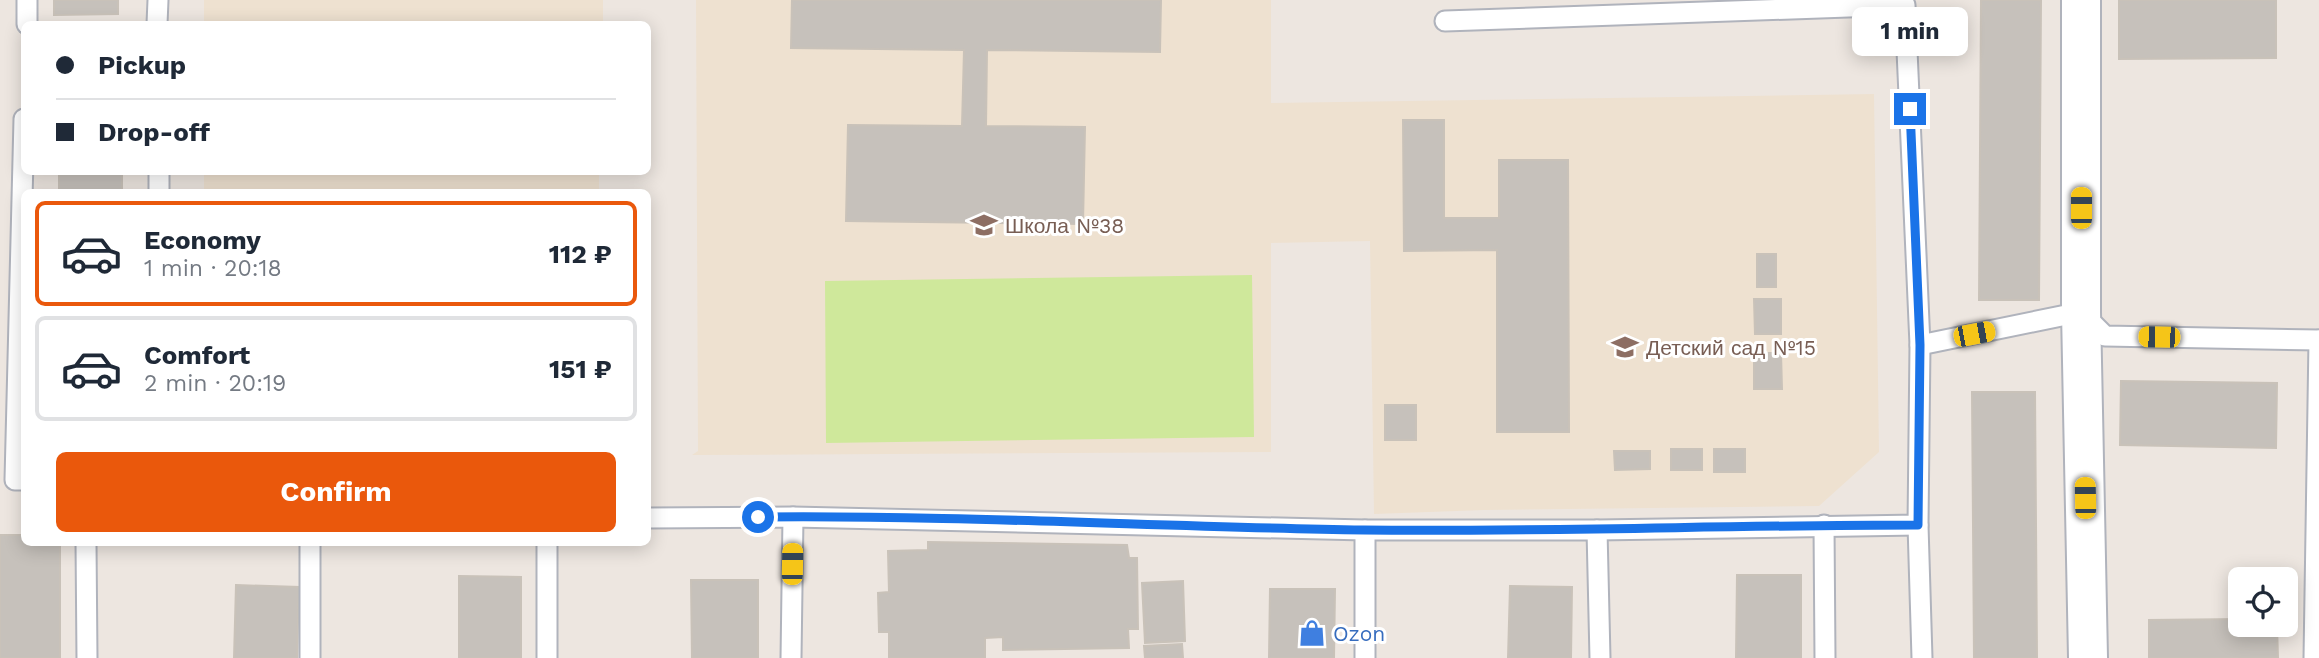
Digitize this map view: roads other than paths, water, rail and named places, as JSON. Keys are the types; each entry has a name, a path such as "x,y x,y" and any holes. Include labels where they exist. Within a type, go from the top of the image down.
{"street":[{"path":"2081,0 2081,312 2088,658"}],"lane":[{"path":"27,0 27,21"},
{"path":"157,21 158,0"},
{"path":"1445,21 1905,5 1920,345 1918,525 1922,658"},
{"path":"21,239 15,480 21,480"},
{"path":"1920,345 2081,312 2105,336 2319,340 2314,658"},
{"path":"651,518 793,517 1366,530 1918,525"},
{"path":"791,658 793,517"},
{"path":"1824,525 1825,658"},
{"path":"1365,658 1366,530"},
{"path":"1597,530 1600,658"},
{"path":"86,546 87,658"},
{"path":"310,546 310,658"},
{"path":"547,546 547,658"}],"place":[{"name":"Школа №38","path":"984,225"},
{"name":"Детский сад №15","path":"1625,347"},
{"name":"Ozon","path":"1312,633"}]}
